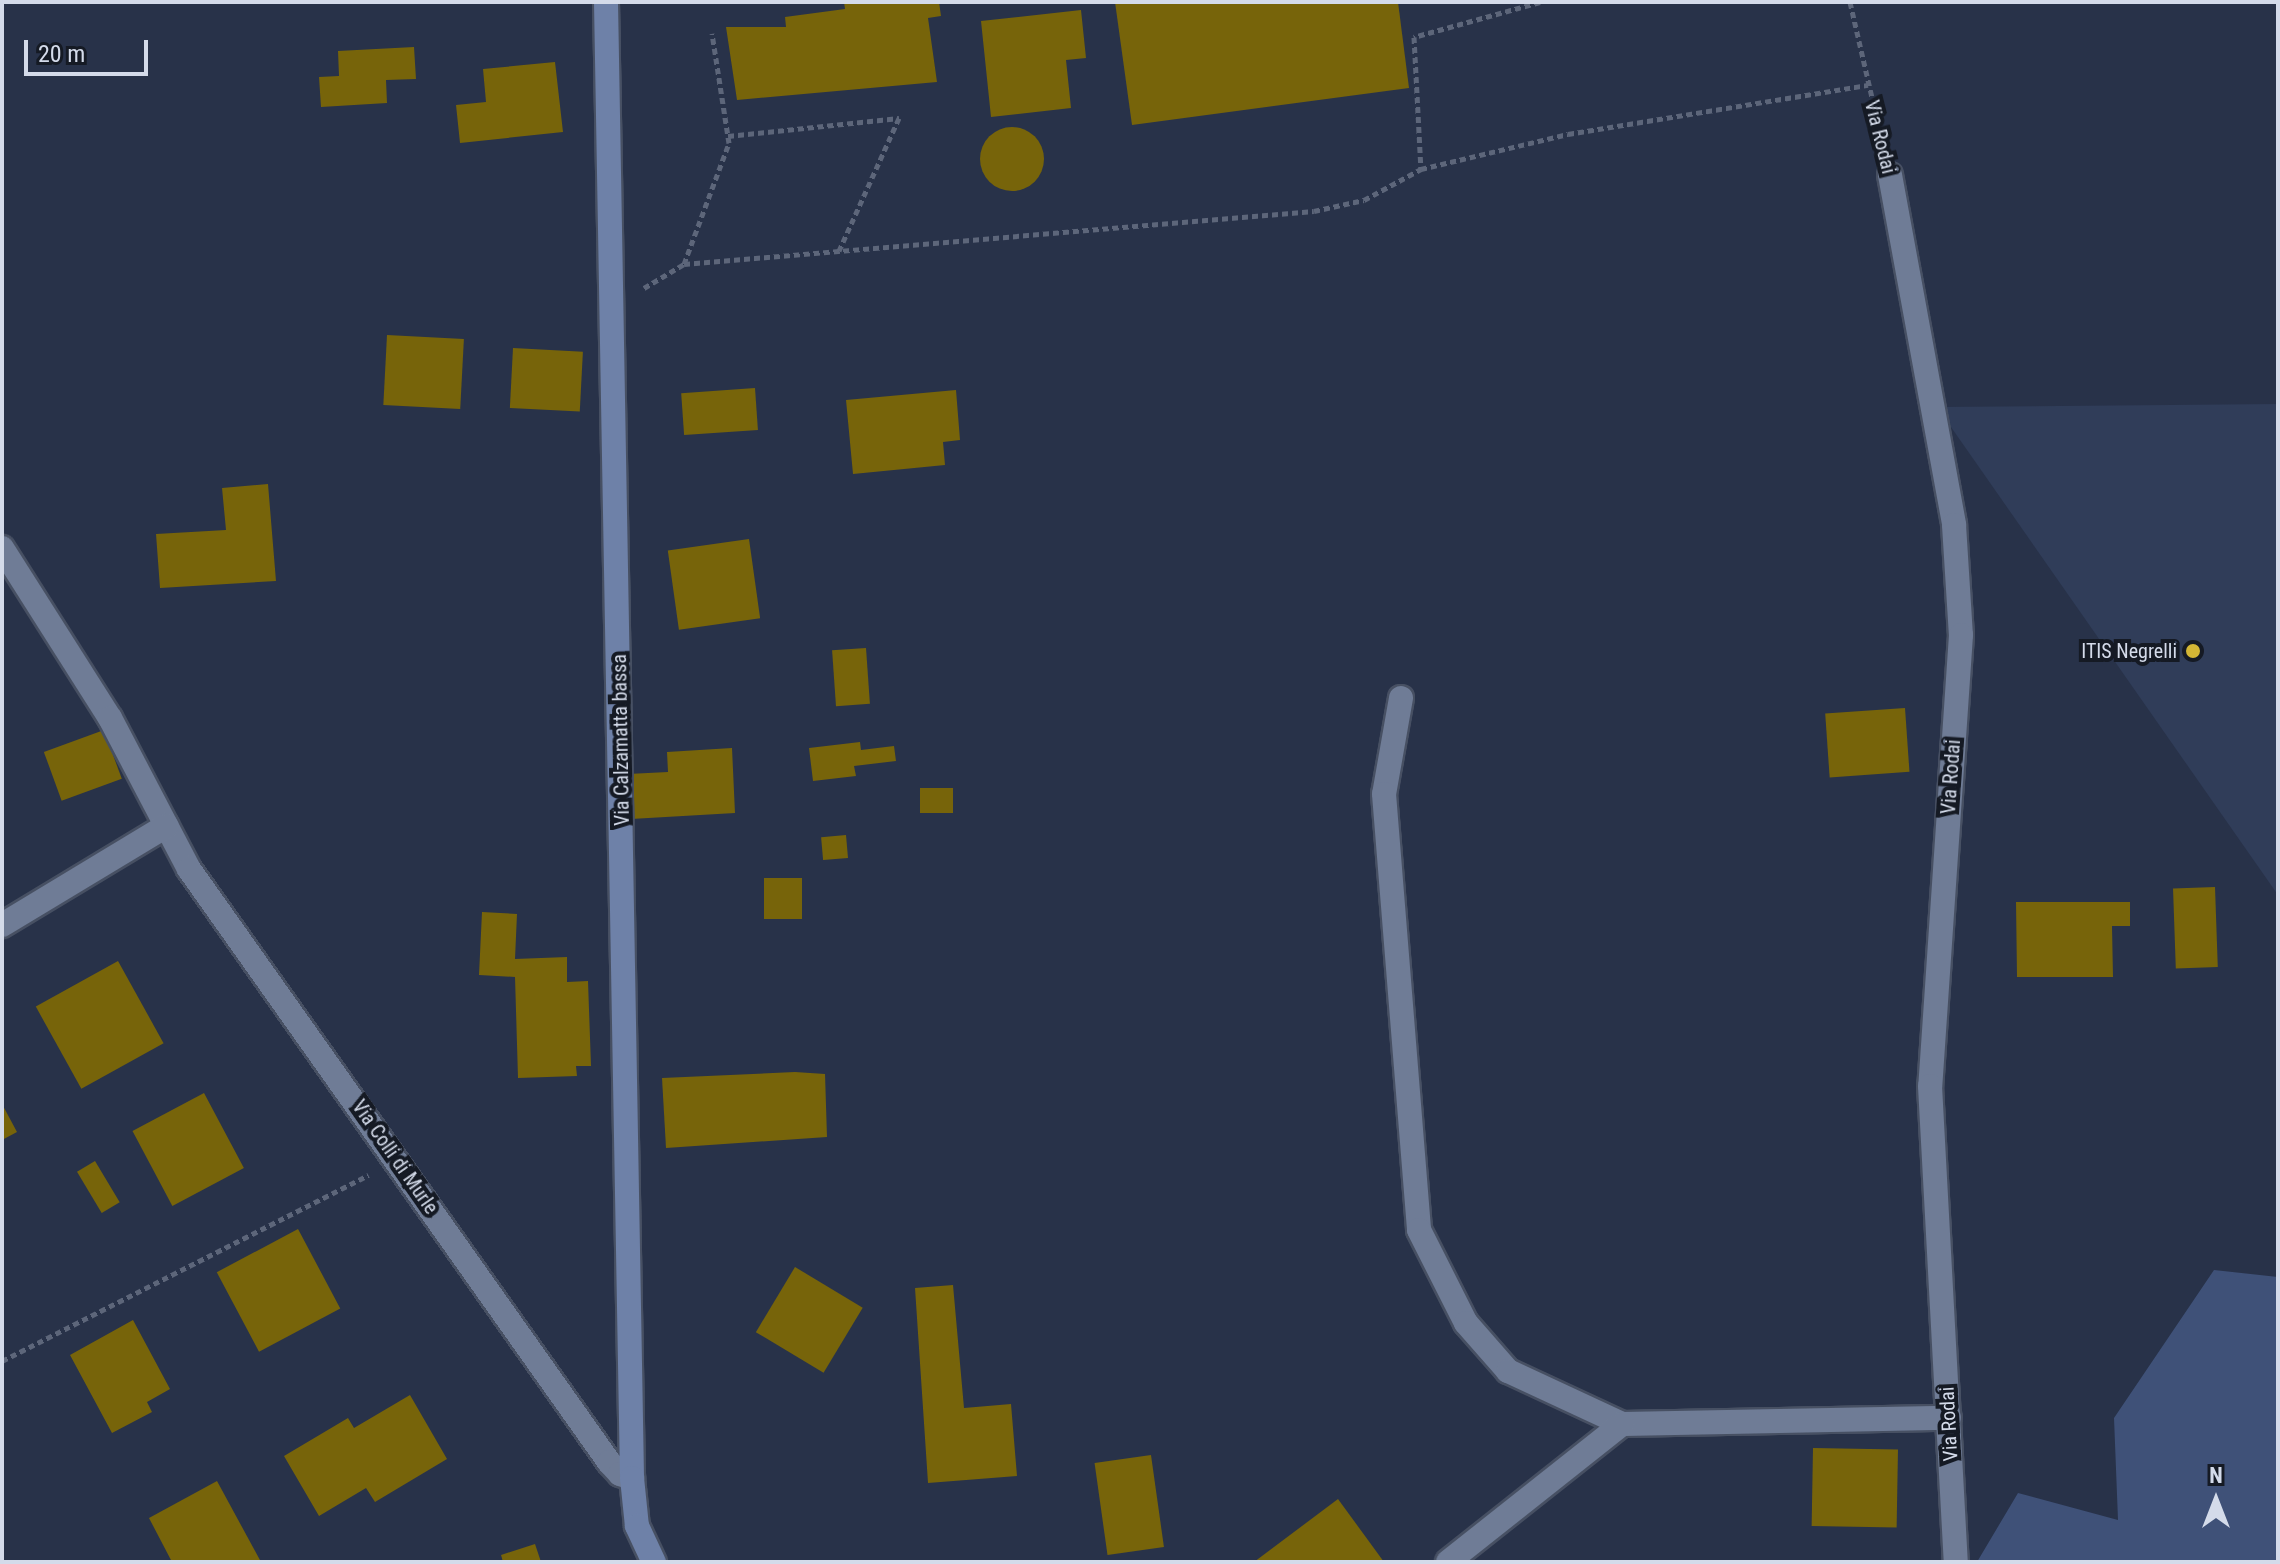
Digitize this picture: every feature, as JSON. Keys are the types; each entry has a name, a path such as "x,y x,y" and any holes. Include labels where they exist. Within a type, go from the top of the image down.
{"street":[{"name":"Via Calzamatta bassa","path":"606,2 614,306 632,1478 637,1526 654,1562"},
{"name":"Via Rodai","path":"1890,175 1954,525 1961,635 1930,1086 1956,1562"},
{"name":"Via Colli di Murle","path":"2,548 110,718 189,869 609,1462 620,1474 632,1478"},
{"path":"1401,698 1384,794 1419,1230 1466,1323 1508,1371 1622,1424 1949,1418"},
{"path":"2,925 166,826"},
{"path":"1448,1562 1622,1424"}],"path":[{"path":"1421,169 1414,37 1540,2"},
{"name":"Via Rodai","path":"1850,2 1890,175"},
{"path":"684,264 728,136 712,33"},
{"path":"614,306 684,264 1314,211 1364,200 1421,169 1568,134 1868,85"},
{"path":"728,136 899,118 839,251"},
{"path":"2,1361 398,1161"}],"shaded area":[{"name":"ITIS Negrelli","path":"2278,404 2278,895 1937,407"},
{"path":"2214,1270 2278,1277 2278,1562 1977,1562 2018,1493 2118,1520 2114,1418"}],"building":[{"path":"844,2 939,2 941,16 928,18 937,82 737,100 726,27 786,27 785,17 845,9"},
{"path":"1115,2 1398,2 1409,88 1132,125"},
{"path":"1081,10 1086,58 1066,60 1071,108 991,117 981,21"},
{"path":"414,47 416,79 386,80 387,103 321,107 319,77 339,76 338,51"},
{"path":"555,62 563,132 460,143 456,105 486,102 483,69"},
{"path":"1006,127 1018,127 1035,136 1042,147 1042,171 1035,182 1018,191 1006,191 994,186 985,177 980,165 980,153 985,141 994,132"},
{"path":"387,335 464,339 460,409 383,405"},
{"path":"513,348 583,352 580,412 510,408"},
{"path":"755,388 758,430 684,435 681,393"},
{"path":"956,390 960,440 943,442 945,465 853,474 846,400"},
{"path":"268,484 276,581 160,588 156,534 226,530 222,488"},
{"path":"749,539 760,618 679,630 668,550"},
{"path":"866,648 870,704 836,706 832,650"},
{"path":"1905,708 1909,772 1830,777 1825,714"},
{"path":"104,730 122,779 62,801 44,752"},
{"path":"860,742 861,750 894,746 896,761 854,766 856,776 813,781 809,748"},
{"path":"732,748 735,813 631,819 628,774 668,772 667,752"},
{"path":"920,788 953,788 953,813 920,813"},
{"path":"846,835 848,858 823,860 821,837"},
{"path":"764,878 802,878 802,919 764,919"},
{"path":"2215,887 2218,967 2176,968 2173,888"},
{"path":"2016,902 2130,902 2130,926 2112,926 2113,977 2017,977"},
{"path":"482,912 517,914 515,959 567,957 567,982 588,981 591,1066 576,1066 577,1076 518,1078 515,977 479,975"},
{"path":"118,961 164,1043 81,1089 36,1007"},
{"path":"795,1072 825,1074 827,1137 666,1148 662,1078"},
{"path":"204,1093 244,1168 172,1206 132,1131"},
{"path":"2,1104 17,1132 2,1140"},
{"path":"95,1161 120,1202 102,1213 77,1172"},
{"path":"298,1229 340,1308 259,1352 217,1272"},
{"path":"795,1267 863,1308 824,1373 756,1332"},
{"path":"953,1285 964,1408 1011,1404 1017,1476 928,1483 915,1288"},
{"path":"133,1320 170,1389 147,1402 152,1412 112,1433 70,1355"},
{"path":"410,1395 447,1459 375,1502 366,1488 319,1516 284,1456 348,1418 354,1428"},
{"path":"1813,1448 1898,1449 1897,1527 1812,1526"},
{"path":"1151,1455 1164,1547 1107,1555 1095,1463"},
{"path":"217,1481 261,1562 172,1562 149,1518"},
{"path":"1338,1499 1384,1562 1254,1562"},
{"path":"535,1544 541,1562 503,1562 501,1555"}],"place":[{"name":"ITIS Negrelli","path":"2193,651"}]}
